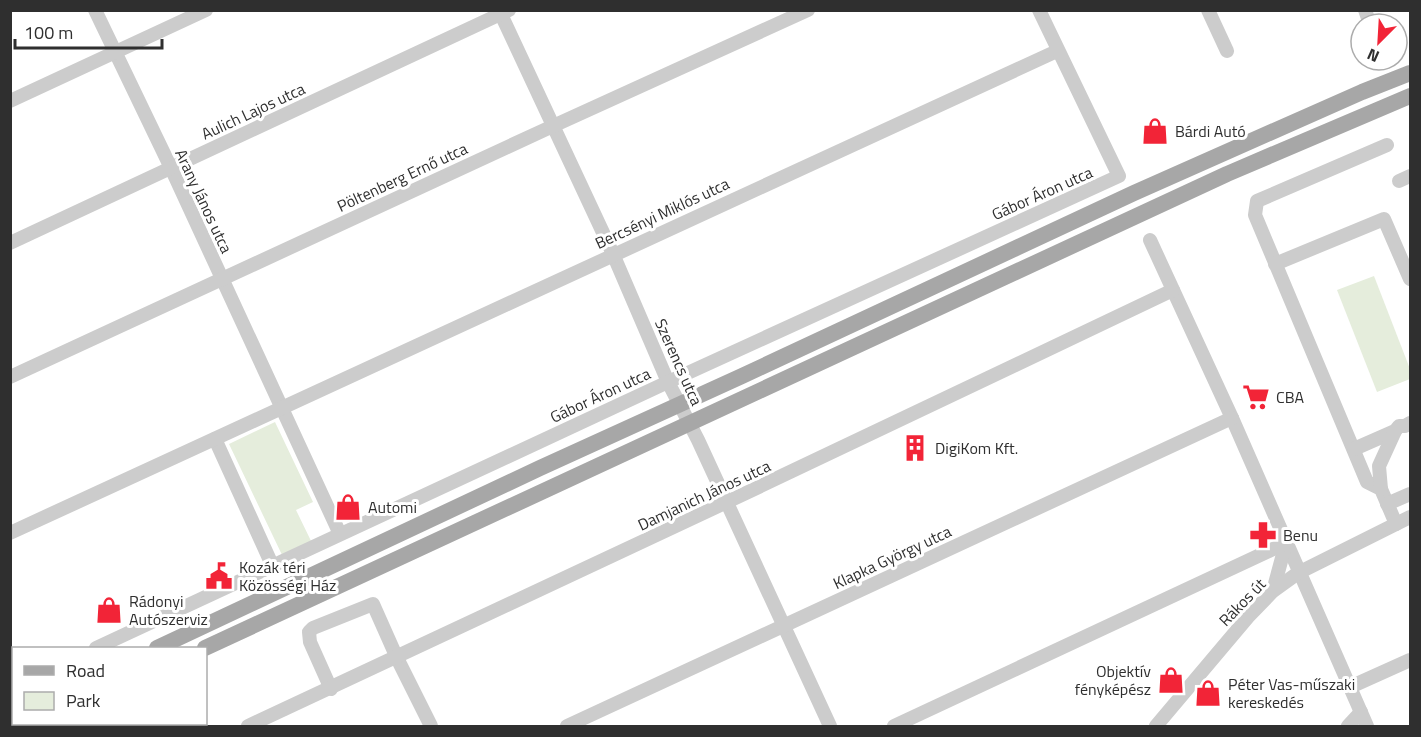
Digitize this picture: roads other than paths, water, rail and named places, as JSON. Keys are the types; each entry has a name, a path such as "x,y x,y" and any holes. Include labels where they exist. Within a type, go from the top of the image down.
{"main road":[{"path":"159,647 1134,193 1410,73"},
{"path":"207,647 1227,174 1410,96"}],"street":[{"name":"Arany János utca","path":"95,10 114,54 171,168 339,534"},
{"path":"10,101 206,10"},
{"name":"Pöltenberg Ernő utca","path":"10,377 808,10"},
{"path":"1208,10 1227,51"},
{"path":"1040,11 1057,51"},
{"name":"Szerencs utca","path":"503,12 613,254 668,382 727,502 830,726"},
{"name":"Aulich Lajos utca","path":"10,243 503,12"},
{"name":"Gábor Áron utca","path":"98,647 668,382 1119,176 1057,51"},
{"name":"Bercsényi Miklós utca","path":"215,439 1057,51"},
{"path":"1381,489 1367,482 1255,215 1257,201 1387,145"},
{"path":"1275,264 1384,219 1410,279"},
{"path":"1150,240 1232,418 1367,726"},
{"name":"Damjanich János utca","path":"248,726 397,658 1173,290"},
{"name":"Klapka György utca","path":"567,726 1232,418"},
{"path":"1354,449 1405,427"},
{"path":"1396,524 1381,489 1379,466 1405,427"},
{"path":"10,533 215,439 273,567"},
{"path":"1387,504 1410,494"},
{"name":"Rákos út","path":"1155,726 1273,591 1298,573 1410,517"},
{"path":"1273,591 1286,543"},
{"path":"894,726 1286,543"},
{"path":"330,688 310,642 309,632 313,628 373,604 431,726"},
{"path":"1350,687 1410,660"},
{"path":"1348,726 1361,712"}],"place":[{"name":"Bárdi Autó","path":"1155,131"},
{"name":"CBA","path":"1256,397"},
{"name":"DigiKom Kft.","path":"915,448"},
{"name":"Automi","path":"348,507"},
{"name":"Benu","path":"1263,535"},
{"name":"Kozák téri Közösségi Ház","path":"219,576"},
{"name":"Rádonyi Autószerviz","path":"109,610"},
{"name":"Objektív fényképész","path":"1171,680"},
{"name":"Péter Vas-műszaki kereskedés","path":"1208,693"}]}
